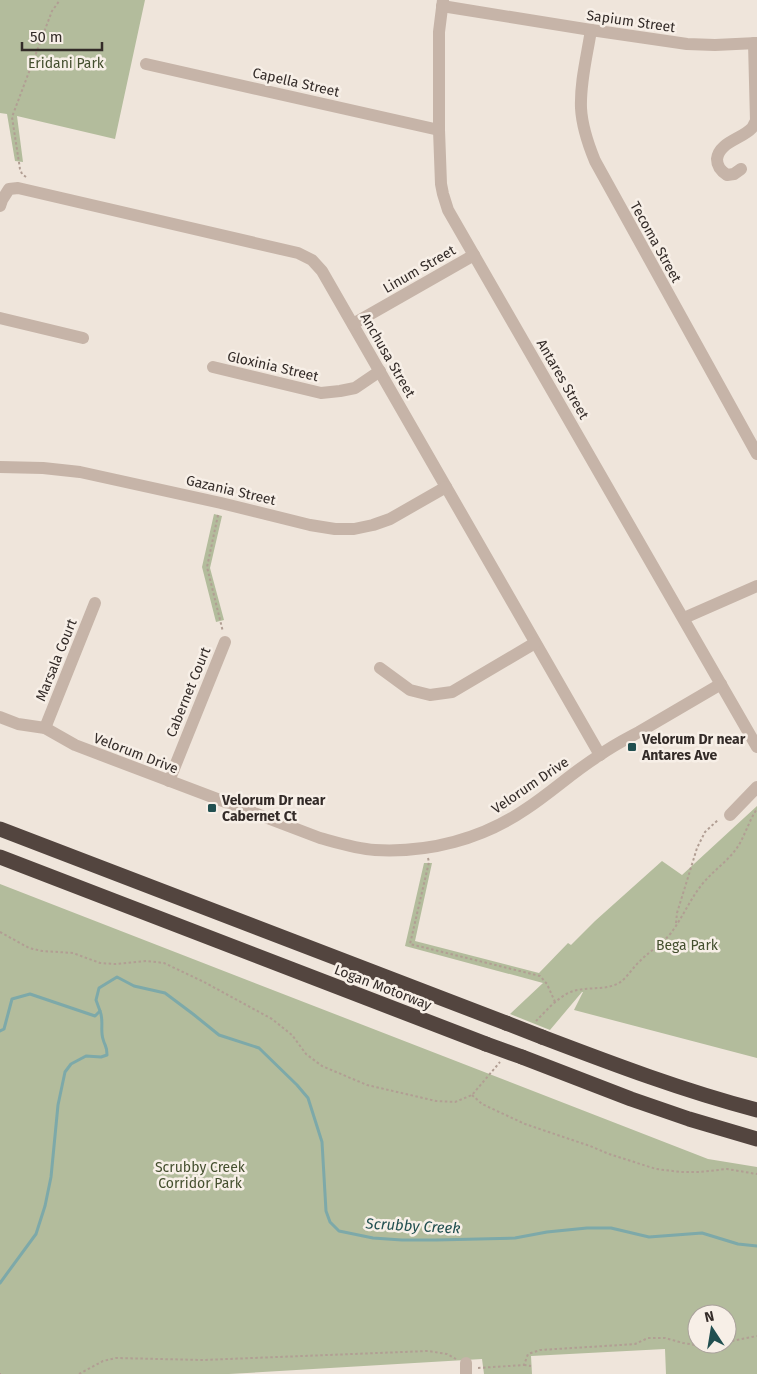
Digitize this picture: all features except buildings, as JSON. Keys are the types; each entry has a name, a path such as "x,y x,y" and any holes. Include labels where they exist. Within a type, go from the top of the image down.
{"highway":[{"name":"Logan Motorway","path":"0,829 623,1068 694,1092 757,1110"},
{"name":"Logan Motorway","path":"0,857 631,1099 689,1119 757,1139"}],"street":[{"name":"Sapium Street","path":"442,3 591,30 687,44 756,43"},
{"name":"Antares Street","path":"442,3 439,32 439,130 442,194 448,210 757,747"},
{"name":"Tecoma Street","path":"591,30 582,85 581,109 586,136 594,161 757,454"},
{"path":"741,168 734,174 727,176 720,171 717,157 722,148 752,128 756,121 756,43"},
{"name":"Capella Street","path":"146,64 439,130"},
{"path":"0,206 9,189 26,189"},
{"name":"Anchusa Street","path":"26,189 298,254 312,260 322,271 353,324 600,755"},
{"name":"Linum Street","path":"353,324 474,255"},
{"path":"0,318 83,338"},
{"name":"Gloxinia Street","path":"213,367 321,393 340,392 355,388 380,371"},
{"name":"Gazania Street","path":"0,467 43,468 80,472 334,529 354,529 390,519 446,487"},
{"path":"684,618 757,586"},
{"name":"Marsala Court","path":"45,728 95,603"},
{"name":"Cabernet Court","path":"169,781 224,642"},
{"path":"380,668 410,690 430,695 452,692 535,643"},
{"name":"Velorum Drive","path":"0,717 18,724 45,728 75,746 320,838 339,844 374,850 410,850 445,845 476,835 510,819 527,809 600,755 721,684"},
{"path":"730,815 757,787"}],"path":[{"path":"26,189 27,178 20,169 12,117 52,11 60,0"},
{"path":"221,503 207,567 223,630 224,642"},
{"path":"546,1011 565,995 577,990 605,988 620,982 640,961 661,944 704,882 730,857 740,843 757,809"},
{"path":"676,925 677,913 697,848 705,832 714,822 724,815 730,815"},
{"path":"428,848 429,862 410,944 540,976 547,984 556,1003"},
{"path":"0,932 29,948 42,951 73,953 100,963 115,964 147,961 164,963 204,982 272,1019 292,1035 306,1054 322,1066 366,1085 436,1101 454,1102 472,1095 482,1104 525,1124 656,1169 698,1172 727,1168 757,1174"},
{"path":"737,1340 757,1336"},
{"path":"524,1365 528,1354 540,1350 628,1345 648,1338 665,1338 687,1344"},
{"path":"79,1374 103,1361 116,1358 203,1360 428,1351 447,1354 470,1369 532,1366"}],"green space":[{"name":"Eridani Park","path":"0,0 145,0 115,139 17,116 23,162 15,161 7,114 0,113"},
{"path":"214,514 222,516 210,568 224,620 216,622 202,567"},
{"name":"Bega Park","path":"757,806 757,1058 574,1010 583,992 550,1030 510,1014 543,983 405,946 424,863 432,863 415,941 539,973 568,943 571,945 662,861 682,875"},
{"name":"Scrubby Creek Corridor Park","path":"0,884 708,1159 757,1167 757,1374 666,1374 665,1349 531,1356 532,1374 484,1374 482,1359 229,1374 0,1374"}],"waterway":[{"name":"Scrubby Creek","path":"0,1031 4,1029 12,999 30,994 95,1016 100,1011 96,1000 99,988 117,977 134,986 165,993 219,1035 259,1048 308,1098 322,1142 326,1211 330,1222 339,1231 373,1238 436,1240 515,1238 547,1232 611,1228 649,1237 702,1233 738,1244 757,1246"},
{"path":"0,1283 36,1234 45,1206 51,1177 58,1105 65,1072 71,1064 86,1056 101,1057 107,1055 102,1036 100,1011"}],"place":[{"name":"Velorum Dr near Antares Ave","path":"632,747"},
{"name":"Velorum Dr near Cabernet Ct","path":"212,808"}]}
